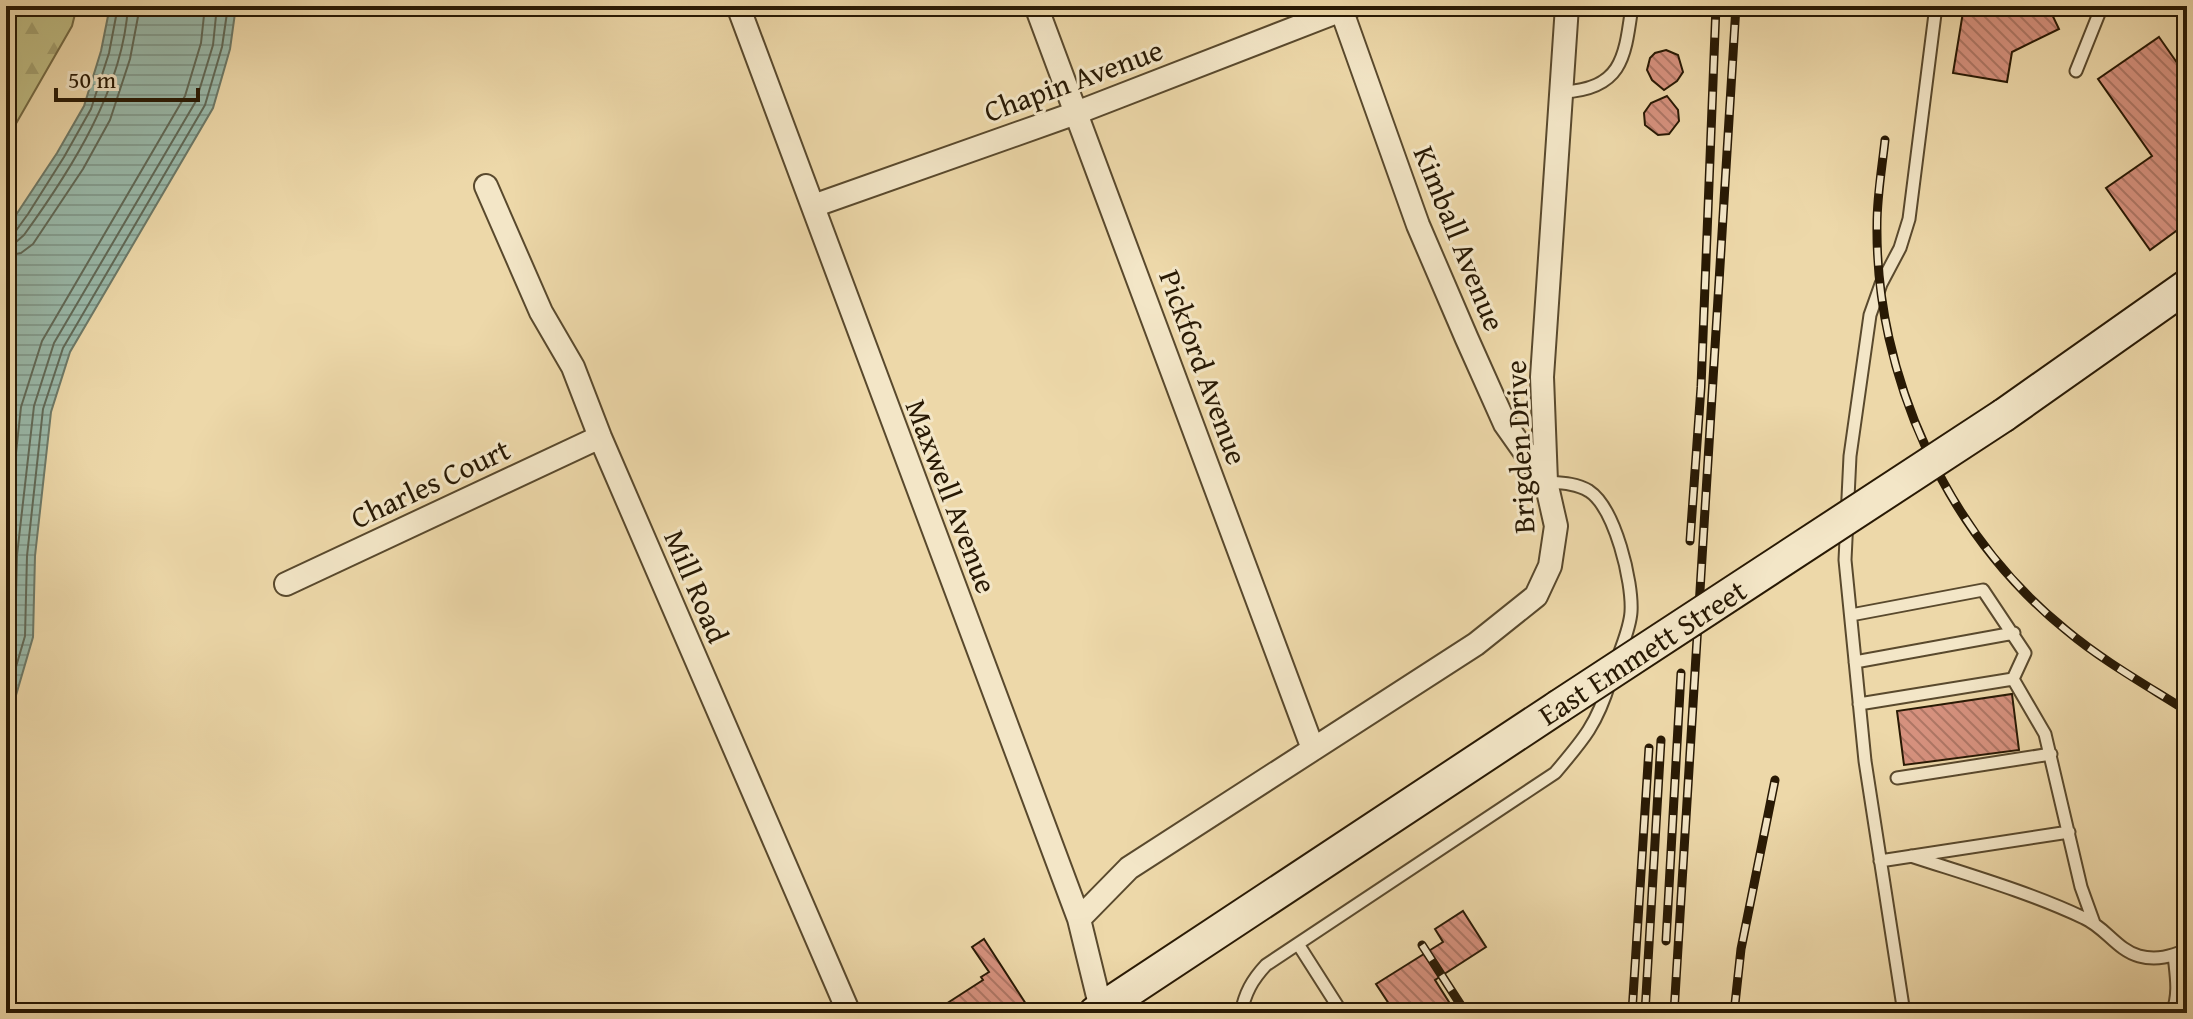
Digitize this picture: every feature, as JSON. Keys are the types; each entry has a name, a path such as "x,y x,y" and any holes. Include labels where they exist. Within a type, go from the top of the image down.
{"street":[{"name":"Maxwell Avenue","path":"738,6 1079,919 1099,1012"},
{"name":"Pickford Avenue","path":"1036,6 1313,749"},
{"name":"Brigden Drive","path":"1079,919 1129,868 1476,644 1536,596 1550,566 1556,526 1546,482 1542,377 1567,6"},
{"name":"Chapin Avenue","path":"813,206 1076,113 1344,7"},
{"name":"Kimball Avenue","path":"1344,7 1418,225 1505,424 1546,482"},
{"name":"Mill Road","path":"486,186 541,312 573,367 600,437 849,1013"},
{"name":"East Emmett Street","path":"1099,1012 2004,415 2187,286"},
{"name":"Charles Court","path":"286,584 600,437"}],"lane":[{"path":"1563,92 1588,89 1617,70 1625,54 1632,6"},
{"path":"1904,1013 1865,761 1845,560 1852,440 1874,300 1900,248 1909,219 1936,6"},
{"path":"2076,71 2102,6"},
{"path":"1241,1013 1245,994 1266,965 1555,773 1588,734 1600,714 1631,610 1622,550 1606,513 1592,493 1569,483 1546,482"},
{"path":"1851,615 1983,590 2025,653 2013,679"},
{"path":"1855,662 2014,633"},
{"path":"1859,704 2013,679"},
{"path":"2013,679 2045,734 2081,887 2094,923"},
{"path":"1897,778 2051,754"},
{"path":"1880,861 2069,832"},
{"path":"1911,856 2039,900 2094,923 2137,955 2155,959 2187,950"},
{"path":"1298,944 1342,1013"},
{"path":"2172,1013 2178,986 2174,955"}],"green space":[{"path":"6,6 77,6 72,26 6,141"}],"water":[{"path":"110,6 236,6 230,49 213,108 70,352 51,412 35,556 33,637 6,740 6,230 84,106 101,51"}],"building":[{"path":"1964,6 2048,6 2059,29 2012,52 2007,82 1953,73"},
{"path":"2159,37 2187,77 2187,223 2150,250 2106,188 2152,156 2098,79"},
{"path":"1666,50 1678,55 1683,72 1677,81 1664,90 1652,80 1647,70 1650,58"},
{"path":"1667,96 1678,110 1679,121 1669,134 1658,135 1645,125 1644,113 1651,103"},
{"path":"2012,694 2019,750 1904,765 1897,711"},
{"path":"1463,911 1486,947 1435,980 1456,1013 1395,1013 1376,984 1443,942 1435,929"},
{"path":"984,939 1026,1004 1013,1013 932,1013 983,980 981,977 989,972 972,947"}],"railway":[{"path":"1690,541 1701,387 1716,6"},
{"path":"1674,1013 1736,6"},
{"path":"1885,140 1877,214 1880,281 1889,338 1905,394 1926,448 1953,499 1986,547 2024,591 2095,652 2187,711"},
{"path":"1666,941 1681,673"},
{"path":"1645,1013 1661,740"},
{"path":"1632,1013 1649,748"},
{"path":"1734,1013 1741,949 1775,780"},
{"path":"1422,945 1466,1013"}]}
